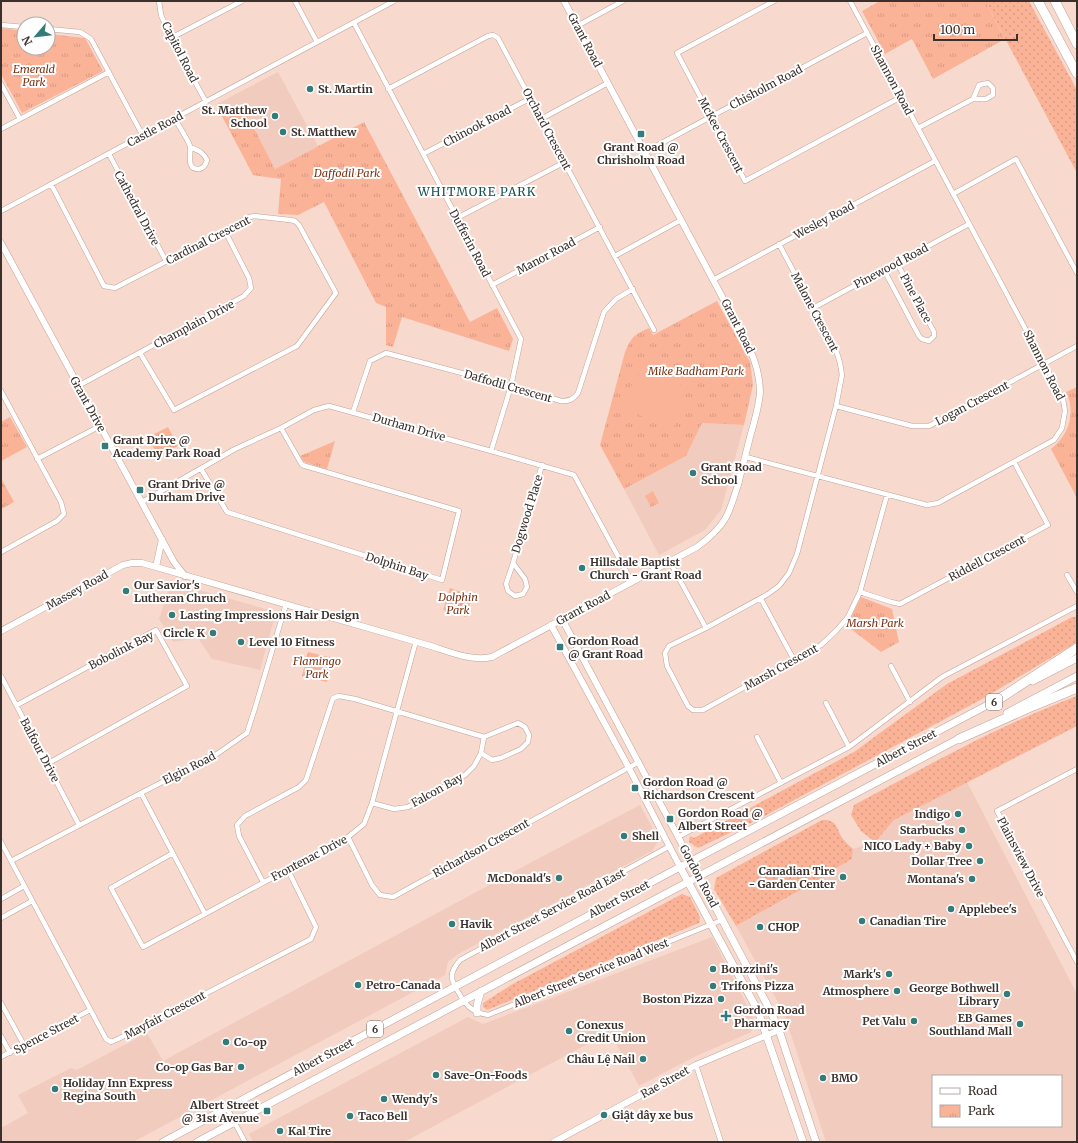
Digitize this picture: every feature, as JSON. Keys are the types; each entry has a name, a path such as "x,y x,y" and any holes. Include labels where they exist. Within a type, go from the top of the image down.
{"highway":[{"path":"1038,1 1077,74"},
{"path":"1055,1 1077,44"},
{"path":"993,703 1077,648"},
{"path":"959,739 1077,688"}],"main road":[{"name":"Albert Street","path":"163,1142 691,861 1077,658"},
{"name":"Albert Street","path":"197,1142 1077,676"},
{"name":"Gordon Road","path":"691,861 770,1010 816,1142"},
{"name":"Gordon Road","path":"680,867 758,1012 803,1142"},
{"path":"477,1013 477,1005 481,991"}],"street":[{"name":"Capitol Road","path":"159,1 161,15 171,38 206,102"},
{"path":"171,38 242,1"},
{"path":"295,1 317,42"},
{"name":"Castle Road","path":"1,211 394,1"},
{"name":"Grant Road","path":"156,567 464,656 483,659 492,657 697,547 709,538 725,519 733,500 746,457 758,405 760,393 759,378 755,362 748,345 564,1"},
{"path":"577,26 623,1"},
{"name":"McKee Crescent","path":"774,1 677,53 745,181 901,97"},
{"name":"Shannon Road","path":"746,457 927,505 938,503 1054,440 1062,428 1065,411 1063,399 850,1"},
{"name":"Dufferin Road","path":"354,23 521,339 511,386 491,451"},
{"path":"1,25 16,26"},
{"path":"56,30 80,32 91,39 143,136"},
{"name":"Chisholm Road","path":"645,152 867,33"},
{"name":"Orchard Crescent","path":"388,89 488,36 494,35 498,38 654,330"},
{"path":"1,129 109,72"},
{"path":"541,119 608,83"},
{"path":"918,128 973,99 986,99 993,95 993,88 988,83 979,86 973,99"},
{"path":"1,84 20,119"},
{"name":"Chinook Road","path":"423,154 530,98"},
{"path":"175,119 190,147 190,164 194,168 199,169 205,166 207,160 204,155 190,147"},
{"name":"Cathedral Drive","path":"109,154 166,261"},
{"path":"953,194 1016,159 1077,273"},
{"name":"Wesley Road","path":"713,280 935,161"},
{"path":"457,218 565,162"},
{"name":"Cardinal Crescent","path":"51,184 104,286 115,288 247,218 254,216 295,221 299,225 336,293 297,346 174,410 140,353"},
{"path":"615,256 681,220"},
{"name":"Pinewood Road","path":"813,308 969,224"},
{"name":"Manor Road","path":"492,284 600,227"},
{"name":"Champlain Drive","path":"78,386 244,296 251,288 249,278 225,231"},
{"name":"Grant Drive","path":"1,243 174,562 186,576"},
{"name":"Malone Crescent","path":"779,244 837,353 842,375 836,406 817,475"},
{"name":"Pine Place","path":"884,270 919,336 922,339 929,341 934,336 934,332 898,263"},
{"name":"Daffodil Crescent","path":"353,412 370,361 386,353 511,386 561,401 568,401 574,398 578,393 604,312 616,299 633,289"},
{"name":"Logan Crescent","path":"836,406 912,426 929,426 1077,346"},
{"path":"1,391 61,502 64,514 57,521 1,552"},
{"name":"Durham Drive","path":"142,502 235,449 281,428 314,410 329,406 574,475 632,582"},
{"path":"37,458 100,426"},
{"name":"Dolphin Bay","path":"201,469 227,512 442,580 460,511 302,465 281,428"},
{"name":"Riddell Crescent","path":"860,592 900,604 1048,525 1014,462"},
{"name":"Dogwood Place","path":"513,563 525,579 527,587 523,594 515,596 508,592 506,584 542,465"},
{"name":"Marsh Crescent","path":"817,475 797,554 789,573 779,586 761,599 669,646 665,653 667,666 688,706 692,710 703,710 821,645 836,631 848,617 860,592 887,495"},
{"path":"156,567 162,539"},
{"path":"670,562 706,628"},
{"name":"Massey Road","path":"1,631 123,565 142,563 156,567"},
{"path":"1067,575 1077,592"},
{"path":"761,599 794,660"},
{"name":"Elgin Road","path":"11,861 141,792 217,754 247,733 286,604"},
{"path":"678,837 849,747 942,677 1077,606"},
{"name":"Gordon Road","path":"562,619 691,861"},
{"name":"Gordon Road","path":"551,625 629,768 680,867"},
{"name":"Bobolink Bay","path":"17,705 156,630 187,686 48,764"},
{"name":"Frontenac Drive","path":"173,853 111,888 142,947 348,837 364,824 372,803 416,641"},
{"path":"891,666 910,702"},
{"name":"Balfour Drive","path":"1,676 79,825"},
{"path":"589,694 600,689"},
{"path":"263,882 239,836 237,825 245,816 299,788 306,780 333,698 340,696 355,699 484,737 518,723 525,726 528,735 528,742 521,749 501,758 492,760 481,753"},
{"path":"826,703 849,747"},
{"name":"Falcon Bay","path":"372,803 394,809 408,807 466,774 474,766 481,753 484,737"},
{"path":"757,737 782,783"},
{"name":"Richardson Crescent","path":"348,837 372,885 380,895 393,896 639,762"},
{"name":"Plainsview Drive","path":"1077,769 997,811 1077,962"},
{"path":"141,792 205,914"},
{"name":"Mayfair Crescent","path":"1,842 90,1010 106,1039 111,1042 311,939 316,927 288,870"},
{"name":"Albert Street Service Road East","path":"455,986 452,977 454,968 460,960 670,846"},
{"path":"1,899 24,886"},
{"path":"1,918 32,901"},
{"name":"Albert Street Service Road West","path":"477,1013 488,1015 722,920"},
{"path":"455,986 463,1001 477,1013"},
{"path":"1,1003 24,1045"},
{"name":"Spence Street","path":"1,1057 90,1010"},
{"name":"Rae Street","path":"554,1142 696,1065 778,1030"},
{"path":"1,1036 10,1053"},
{"path":"696,1065 721,1142"},
{"path":"227,1108 246,1142"}],"shaded area":[{"name":"St. Matthew","path":"278,72 318,146 275,169 244,109 227,118 219,103"},
{"name":"Grant Road School","path":"702,423 744,425 721,510 705,530 659,555 624,489 686,456"},
{"path":"171,582 276,612 260,670 212,659 198,638 173,642 159,619"},
{"path":"967,782 1077,994 1077,1142 826,1142 784,1013 736,926 822,878 824,875 852,859 853,849 875,842 894,820"},
{"path":"640,805 659,840 652,851 460,953 448,962 445,975 133,1142 1,1142 1,1128 28,1113 18,1095 71,1068 77,1070 147,1033 163,1061"},
{"path":"712,937 755,1021 751,1032 694,1057 639,1086 610,1032 404,1142 253,1142 249,1134 468,1017 483,1024"}],"green space":[{"path":"880,1 985,1 1005,39 933,79 912,39 885,54 862,11"},
{"path":"985,1 1029,1 1077,90 1077,173"},
{"name":"Emerald Park","path":"1,28 16,30 16,56 56,56 56,35 85,38 103,71 22,113 1,74"},
{"name":"Daffodil Park","path":"219,103 227,118 244,109 275,169 364,122 470,322 497,308 513,339 509,351 402,317 393,347 386,345 386,307 376,303 324,202 298,215 278,214 281,179 253,175 216,105"},
{"name":"Mike Badham Park","path":"717,301 750,362 753,385 744,425 702,423 686,456 624,489 600,445 627,347 636,335 644,330 649,328 653,335"},
{"path":"647,361 665,366 680,384 681,409 672,432 626,408 623,399"},
{"path":"1077,387 1077,498 1051,449 1064,435 1069,423 1071,411 1070,402 1066,392"},
{"path":"10,417 27,447 1,461 1,422"},
{"path":"168,427 178,446 158,456 148,437"},
{"path":"335,441 327,469 304,462 300,456"},
{"path":"1,478 14,502 1,509"},
{"path":"653,491 659,503 651,507 645,496"},
{"name":"Dolphin Park","path":"450,588 472,596 466,617 443,610"},
{"name":"Marsh Park","path":"861,597 892,609 899,642 881,652 847,626"},
{"path":"1072,617 1077,617 1077,642 984,698 755,821 698,848 689,842 690,836 694,838 854,752 947,684"},
{"name":"Flamingo Park","path":"308,652 332,658 327,682 302,676"},
{"path":"1077,696 1077,726 894,820 875,842 861,831 851,815 854,805 936,761 991,733 1048,707"},
{"path":"822,820 831,821 836,825 843,839 853,849 852,859 824,875 822,878 736,926 714,889 716,878"},
{"path":"682,894 690,897 700,917 699,923 487,1010 483,1007 483,1003 511,985"}],"place":[{"name":"St. Martin","path":"310,89"},
{"name":"St. Matthew School","path":"275,116"},
{"name":"St. Matthew","path":"283,132"},
{"name":"Grant Road @ Chrisholm Road","path":"641,134"},
{"name":"Grant Drive @ Academy Park Road","path":"105,446"},
{"name":"Grant Road School","path":"693,473"},
{"name":"Grant Drive @ Durham Drive","path":"140,490"},
{"name":"Hillsdale Baptist Church - Grant Road","path":"582,568"},
{"name":"Our Savior's Lutheran Chruch","path":"126,591"},
{"name":"Lasting Impressions Hair Design","path":"172,615"},
{"name":"Circle K","path":"213,633"},
{"name":"Level 10 Fitness","path":"241,642"},
{"name":"Gordon Road @ Grant Road","path":"560,647"},
{"name":"Gordon Road @ Richardson Crescent","path":"635,788"},
{"name":"Indigo","path":"958,814"},
{"name":"Gordon Road @ Albert Street","path":"670,819"},
{"name":"Starbucks","path":"962,830"},
{"name":"Shell","path":"624,836"},
{"name":"NICO Lady + Baby","path":"969,846"},
{"name":"Dollar Tree","path":"980,861"},
{"name":"Canadian Tire - Garden Center","path":"843,877"},
{"name":"McDonald's","path":"559,878"},
{"name":"Montana's","path":"972,879"},
{"name":"Applebee's","path":"951,909"},
{"name":"Canadian Tire","path":"862,921"},
{"name":"Havik","path":"452,924"},
{"name":"CHOP","path":"760,927"},
{"name":"Bonzzini's","path":"713,969"},
{"name":"Mark's","path":"889,974"},
{"name":"Petro-Canada","path":"358,985"},
{"name":"Trifons Pizza","path":"713,986"},
{"name":"Atmosphere","path":"897,991"},
{"name":"George Bothwell Library","path":"1007,994"},
{"name":"Boston Pizza","path":"721,999"},
{"name":"Gordon Road Pharmacy","path":"726,1016"},
{"name":"Pet Valu","path":"914,1021"},
{"name":"EB Games Southland Mall","path":"1020,1024"},
{"name":"Conexus Credit Union","path":"569,1031"},
{"name":"Co-op","path":"226,1042"},
{"name":"Châu Lệ Nail","path":"643,1059"},
{"name":"Co-op Gas Bar","path":"241,1067"},
{"name":"Save-On-Foods","path":"436,1075"},
{"name":"BMO","path":"823,1078"},
{"name":"Holiday Inn Express Regina South","path":"55,1089"},
{"name":"Wendy's","path":"384,1099"},
{"name":"Albert Street @ 31st Avenue","path":"267,1111"},
{"name":"Giật dây xe bus","path":"604,1115"},
{"name":"Taco Bell","path":"350,1116"},
{"name":"Kal Tire","path":"280,1131"}],"district":[{"name":"WHITMORE PARK","path":"477,191"}]}
